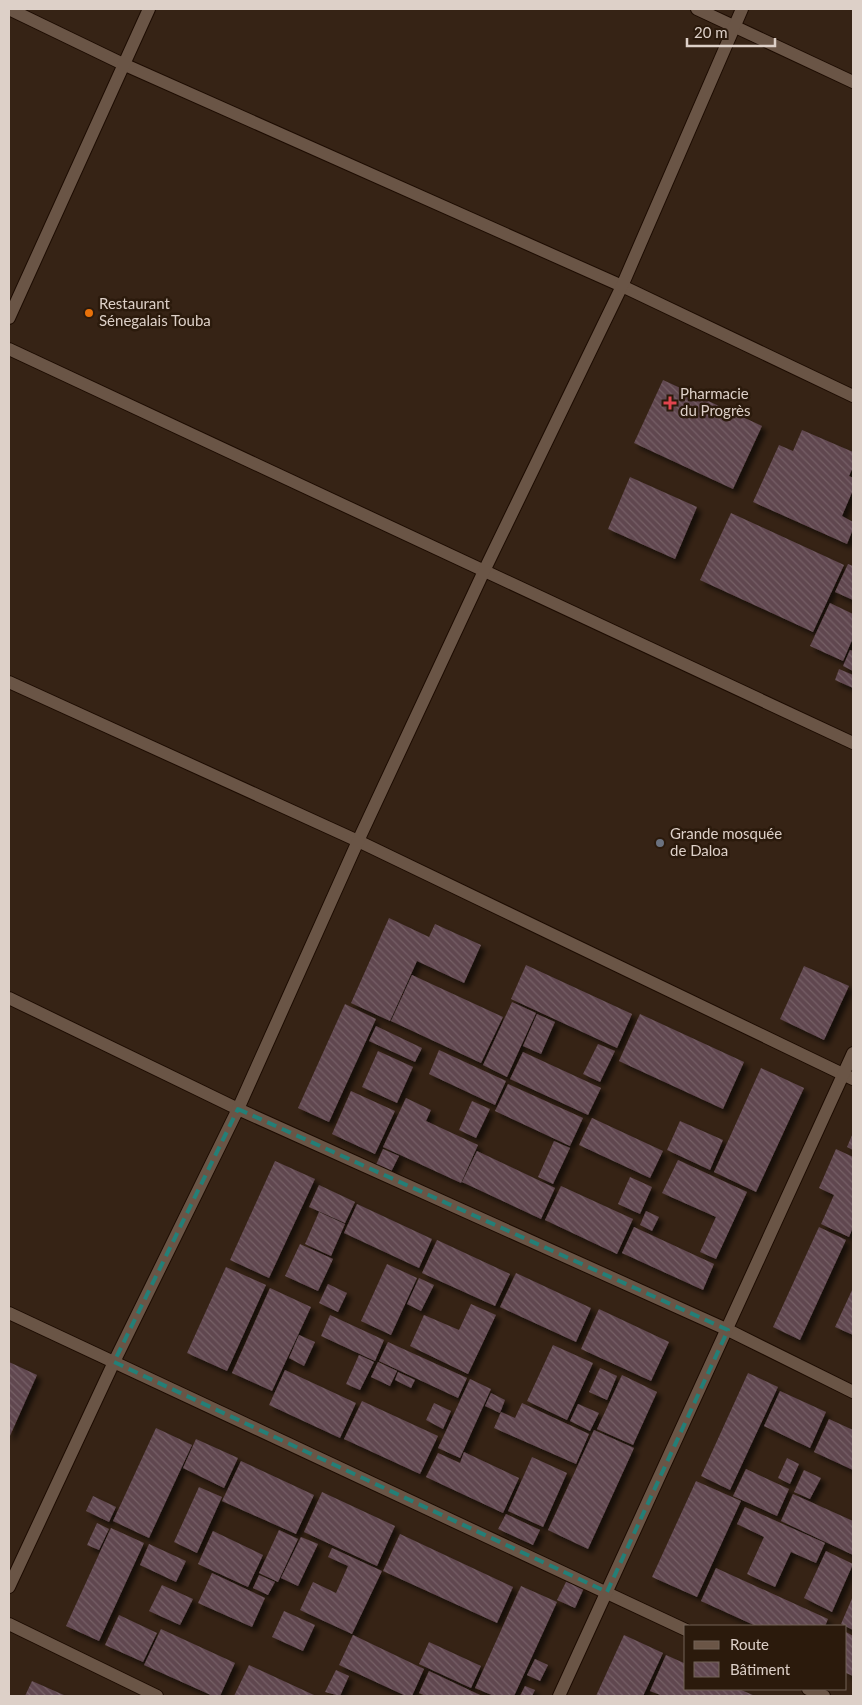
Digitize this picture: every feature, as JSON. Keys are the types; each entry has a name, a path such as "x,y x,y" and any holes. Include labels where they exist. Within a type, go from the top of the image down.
{"street":[{"path":"9,318 148,9"},
{"path":"697,9 853,82"},
{"path":"9,1587 114,1362 238,1109 358,841 484,571 622,286 742,9"},
{"path":"9,10 122,64 622,286 853,396"},
{"path":"9,349 853,743"},
{"path":"9,682 358,841 848,1076"},
{"path":"9,998 238,1109 728,1330 853,1392"},
{"path":"559,1696 848,1076 853,1053"},
{"path":"9,1313 684,1629"},
{"path":"9,1624 157,1696"},
{"path":"810,1690 824,1696"}],"highlighted area":[{"path":"238,1109 728,1330 607,1592 114,1362"}],"building":[{"path":"663,380 762,426 733,489 634,443"},
{"path":"802,430 853,452 853,467 849,476 853,478 853,490 842,516 853,522 853,529 847,544 753,502 779,445 793,451"},
{"path":"630,477 697,507 675,559 608,529"},
{"path":"731,513 844,565 813,632 700,580"},
{"path":"848,564 853,566 853,600 835,592"},
{"path":"830,603 853,614 853,638 843,661 810,646"},
{"path":"850,650 853,651 853,671 843,666"},
{"path":"839,669 853,675 853,688 835,680"},
{"path":"389,918 429,937 435,924 481,945 464,983 417,961 390,1021 351,1003"},
{"path":"526,965 632,1014 617,1048 511,999"},
{"path":"804,966 849,986 824,1040 780,1019"},
{"path":"412,975 503,1017 481,1063 391,1021"},
{"path":"512,1002 536,1013 507,1077 483,1065"},
{"path":"345,1004 376,1019 329,1122 298,1108"},
{"path":"537,1014 555,1022 541,1054 523,1046"},
{"path":"640,1014 744,1062 723,1109 619,1061"},
{"path":"376,1026 422,1048 415,1062 369,1041"},
{"path":"598,1044 615,1051 600,1082 583,1074"},
{"path":"439,1050 506,1081 495,1105 429,1074"},
{"path":"378,1051 413,1067 397,1103 362,1087"},
{"path":"523,1052 601,1088 588,1115 510,1079"},
{"path":"761,1068 804,1088 756,1192 714,1172"},
{"path":"508,1084 583,1118 570,1146 495,1111"},
{"path":"351,1091 395,1111 375,1154 332,1134"},
{"path":"406,1098 431,1110 426,1121 478,1145 461,1183 383,1147"},
{"path":"472,1101 490,1109 476,1138 459,1130"},
{"path":"592,1118 663,1151 650,1178 579,1145"},
{"path":"680,1121 723,1140 710,1170 667,1150"},
{"path":"853,1133 853,1150 847,1147"},
{"path":"554,1141 570,1148 553,1184 538,1177"},
{"path":"383,1149 399,1156 390,1174 375,1167"},
{"path":"836,1149 853,1157 853,1227 849,1237 821,1224 834,1195 819,1188"},
{"path":"477,1151 555,1188 541,1219 462,1182"},
{"path":"678,1160 747,1192 716,1259 700,1252 716,1217 662,1193"},
{"path":"275,1161 315,1179 269,1278 230,1260"},
{"path":"630,1177 652,1187 640,1214 618,1204"},
{"path":"319,1185 355,1202 345,1223 309,1207"},
{"path":"561,1186 633,1219 617,1254 545,1220"},
{"path":"357,1204 432,1239 419,1268 344,1233"},
{"path":"646,1211 659,1217 652,1231 640,1225"},
{"path":"319,1212 345,1224 331,1256 305,1244"},
{"path":"634,1227 714,1264 703,1290 622,1253"},
{"path":"819,1227 846,1240 800,1340 773,1327"},
{"path":"437,1240 510,1274 495,1306 422,1273"},
{"path":"300,1244 333,1259 318,1291 285,1276"},
{"path":"387,1264 417,1278 391,1335 361,1321"},
{"path":"226,1267 266,1285 227,1371 187,1353"},
{"path":"516,1273 591,1308 576,1342 500,1307"},
{"path":"419,1278 434,1285 421,1311 407,1304"},
{"path":"328,1284 347,1293 338,1312 319,1303"},
{"path":"270,1288 311,1307 272,1391 232,1373"},
{"path":"853,1288 853,1335 835,1327"},
{"path":"471,1304 496,1315 468,1374 410,1346 424,1315 459,1330"},
{"path":"599,1309 669,1342 651,1381 581,1349"},
{"path":"330,1315 384,1340 375,1361 321,1336"},
{"path":"299,1335 315,1342 304,1366 289,1358"},
{"path":"388,1342 467,1378 458,1398 379,1361"},
{"path":"553,1345 593,1363 567,1420 527,1401"},
{"path":"359,1355 374,1362 360,1390 346,1384"},
{"path":"9,1362 37,1375 9,1438"},
{"path":"378,1362 397,1371 390,1386 371,1377"},
{"path":"600,1368 617,1376 607,1400 589,1392"},
{"path":"285,1370 356,1403 340,1438 269,1405"},
{"path":"398,1372 415,1380 411,1388 395,1380"},
{"path":"748,1373 778,1387 730,1490 701,1476"},
{"path":"622,1375 657,1392 633,1445 597,1429"},
{"path":"470,1379 491,1389 460,1458 438,1448"},
{"path":"780,1391 826,1412 810,1448 764,1426"},
{"path":"491,1393 505,1400 500,1413 485,1406"},
{"path":"362,1401 438,1436 420,1474 344,1439"},
{"path":"434,1403 451,1411 443,1429 426,1420"},
{"path":"522,1403 589,1434 576,1464 494,1428 501,1412 515,1418"},
{"path":"578,1404 599,1413 590,1431 570,1421"},
{"path":"829,1419 853,1430 853,1470 814,1452"},
{"path":"156,1428 192,1445 149,1538 113,1521"},
{"path":"594,1430 634,1448 588,1549 548,1530"},
{"path":"196,1439 238,1458 224,1488 183,1468"},
{"path":"464,1452 519,1478 503,1513 426,1477 438,1453 460,1463"},
{"path":"532,1457 567,1473 543,1527 508,1511"},
{"path":"787,1458 799,1464 790,1484 778,1478"},
{"path":"241,1461 314,1495 296,1534 222,1501"},
{"path":"746,1469 789,1489 777,1516 733,1496"},
{"path":"804,1470 821,1478 810,1499 794,1492"},
{"path":"696,1481 741,1501 697,1597 652,1577"},
{"path":"199,1487 222,1497 197,1553 174,1542"},
{"path":"322,1492 395,1526 377,1566 304,1532"},
{"path":"793,1494 853,1521 853,1555 781,1521"},
{"path":"93,1496 116,1507 109,1522 86,1511"},
{"path":"745,1507 825,1543 816,1563 791,1552 775,1587 747,1574 764,1537 737,1524"},
{"path":"506,1514 540,1530 533,1545 498,1529"},
{"path":"97,1523 109,1529 99,1550 87,1545"},
{"path":"111,1528 144,1543 99,1641 66,1626"},
{"path":"279,1530 298,1539 278,1582 259,1573"},
{"path":"213,1531 263,1555 248,1587 198,1564"},
{"path":"400,1534 513,1587 497,1623 383,1571"},
{"path":"301,1537 318,1544 298,1586 281,1578"},
{"path":"149,1544 186,1561 176,1582 140,1565"},
{"path":"332,1548 382,1571 352,1634 300,1610 313,1582 336,1593 348,1566 328,1557"},
{"path":"826,1551 853,1564 832,1612 804,1598"},
{"path":"716,1568 828,1619 825,1625 754,1625 701,1601"},
{"path":"212,1573 265,1598 252,1627 198,1603"},
{"path":"259,1575 275,1582 268,1595 253,1588"},
{"path":"567,1580 584,1588 575,1608 557,1600"},
{"path":"162,1585 193,1599 180,1625 149,1611"},
{"path":"521,1586 557,1602 514,1696 494,1696 475,1688"},
{"path":"853,1596 853,1630 847,1627 847,1625 841,1624"},
{"path":"284,1611 315,1625 303,1651 272,1637"},
{"path":"119,1615 157,1633 143,1662 105,1645"},
{"path":"161,1629 235,1663 220,1696 213,1696 144,1665"},
{"path":"847,1633 853,1636 853,1676 847,1673"},
{"path":"353,1635 424,1669 412,1696 406,1696 339,1665"},
{"path":"624,1635 663,1653 643,1696 596,1696"},
{"path":"429,1642 481,1666 471,1688 419,1664"},
{"path":"666,1655 684,1663 684,1690 741,1690 755,1696 663,1696 650,1691"},
{"path":"535,1659 548,1665 540,1681 527,1675"},
{"path":"249,1665 316,1696 234,1696"},
{"path":"336,1670 349,1676 340,1696 325,1692"},
{"path":"429,1671 482,1696 426,1696 419,1693"},
{"path":"32,1681 66,1696 25,1696"},
{"path":"525,1686 535,1690 532,1696 520,1696"}],"place":[{"name":"Restaurant Sénegalais Touba","path":"89,313"},
{"name":"Pharmacie du Progrès","path":"670,403"},
{"name":"Grande mosquée de Daloa","path":"660,843"}]}
